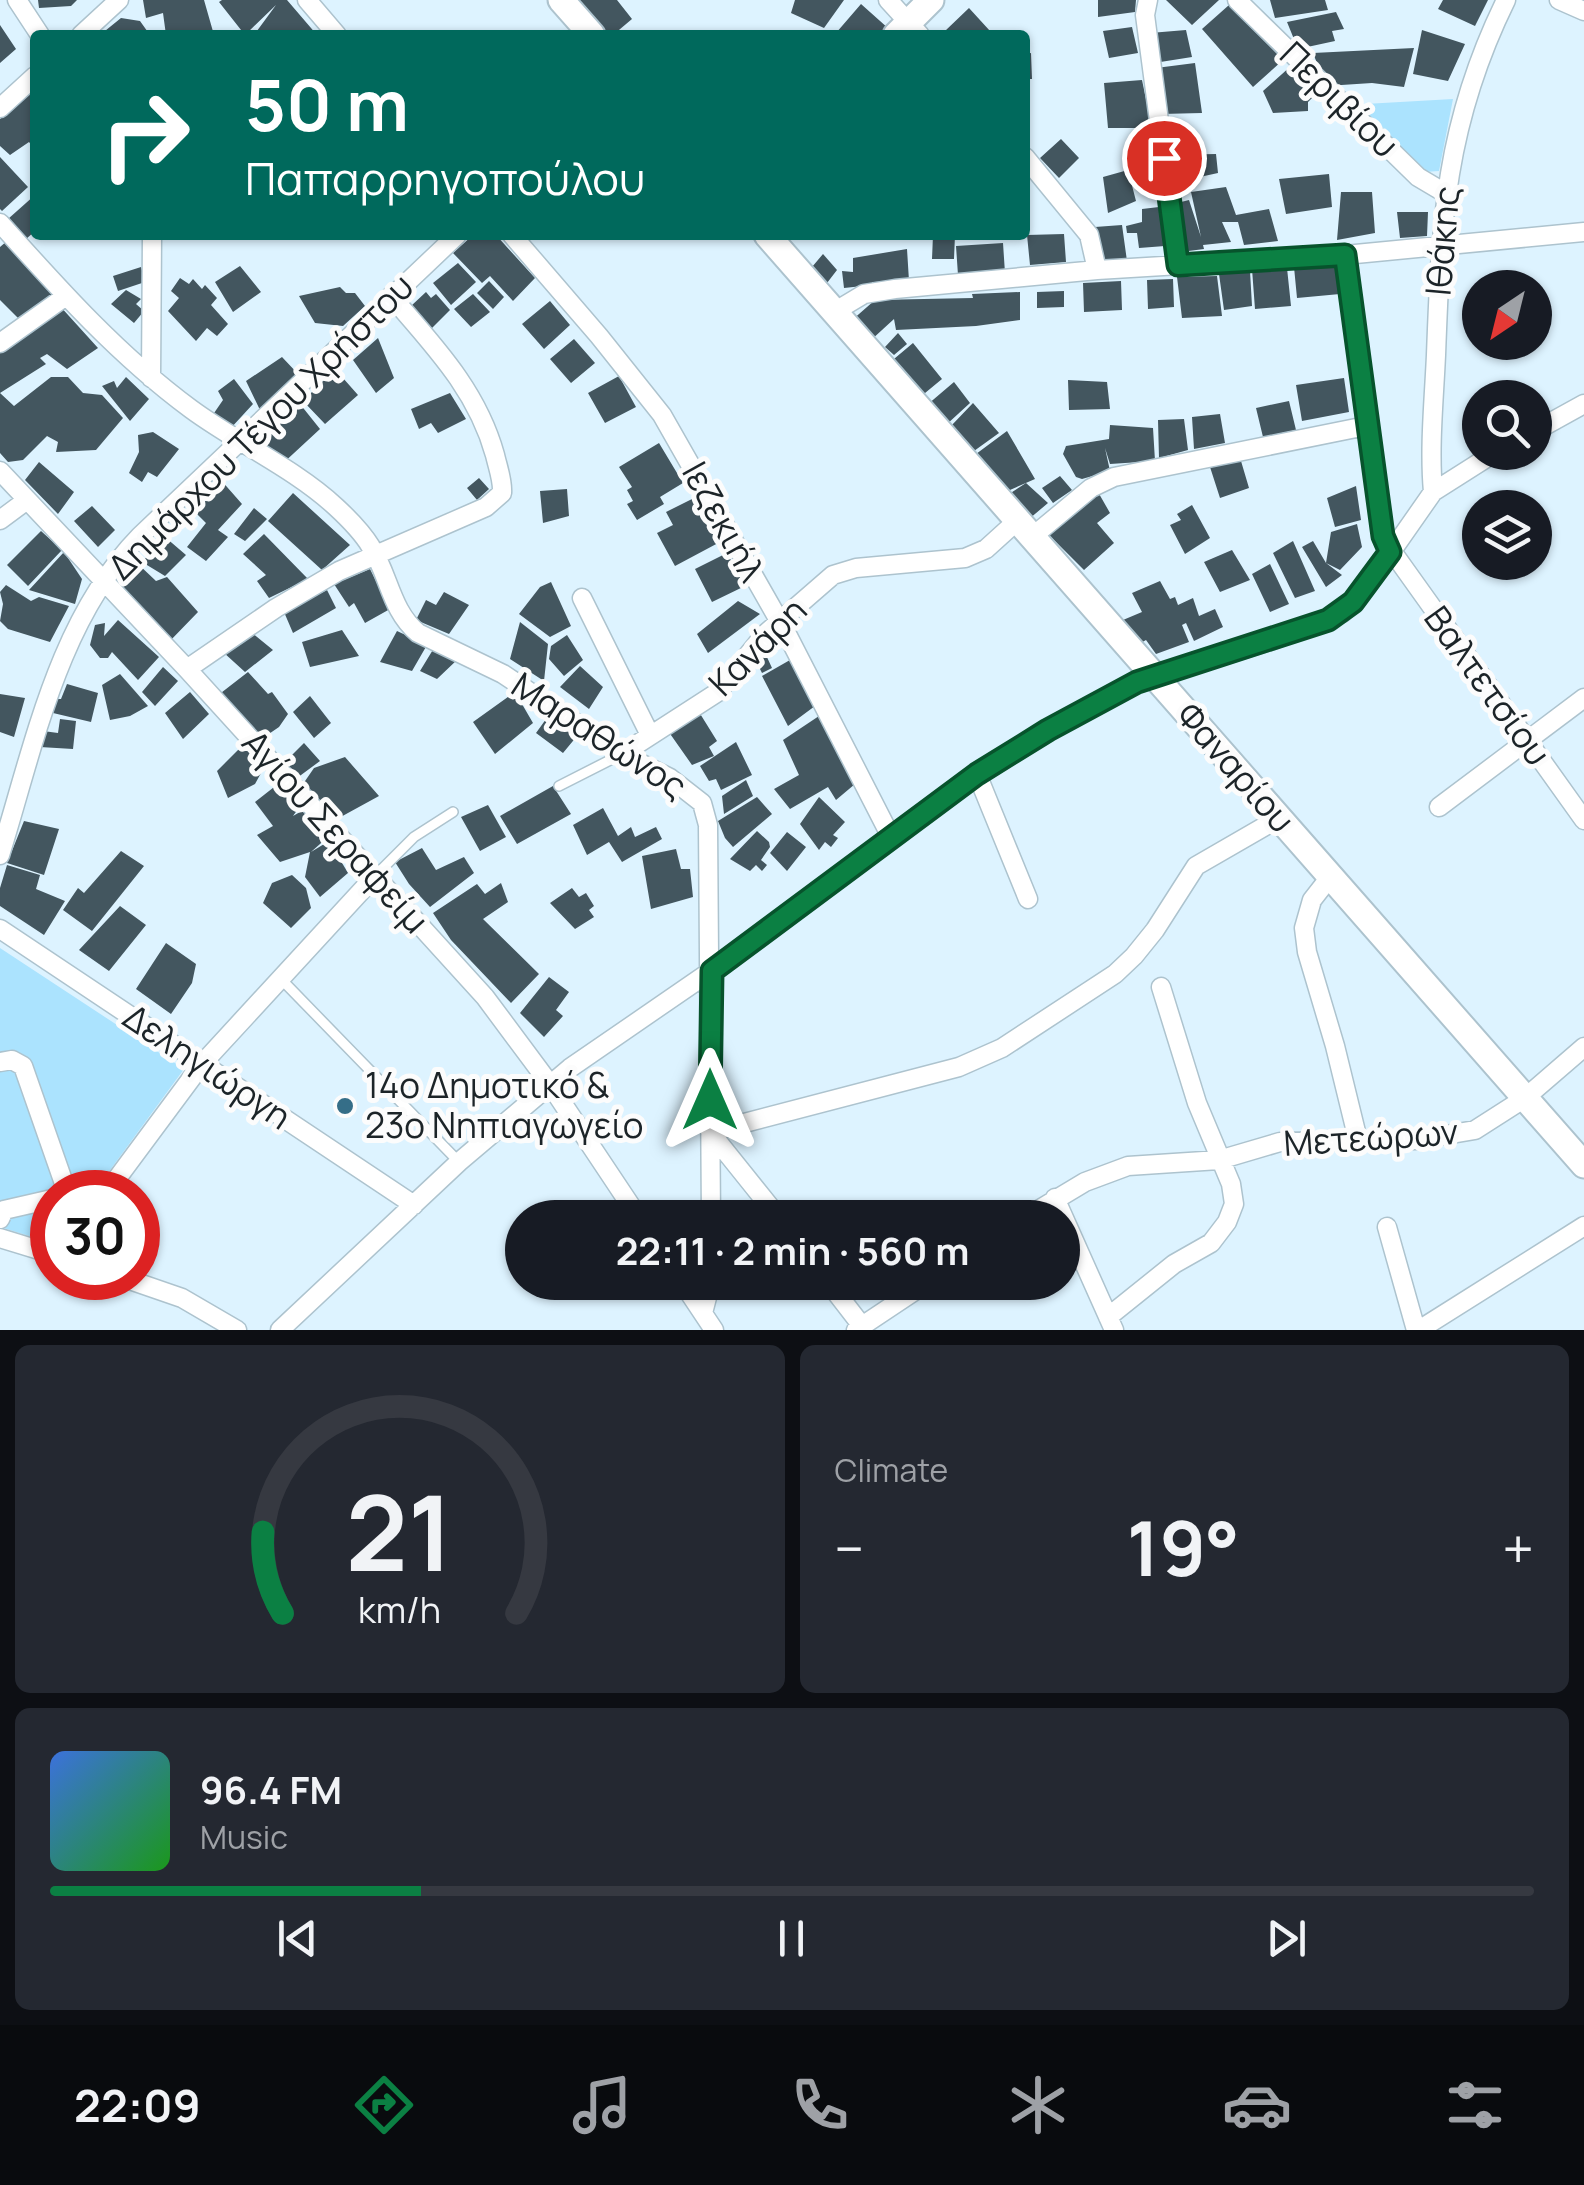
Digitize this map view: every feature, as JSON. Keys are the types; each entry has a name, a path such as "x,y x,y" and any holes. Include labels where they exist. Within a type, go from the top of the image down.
{"main road":[{"path":"561,0 588,30"},
{"path":"909,30 931,0"},
{"name":"Φαναρίου","path":"771,240 1584,1165"}],"street":[{"path":"17,0 37,30"},
{"path":"87,30 120,0"},
{"path":"307,0 333,30"},
{"path":"888,0 907,30"},
{"path":"1148,0 1145,15 1178,265"},
{"name":"Περιβίου","path":"1237,0 1418,177 1444,193"},
{"name":"Ιθάκης","path":"1433,492 1444,193 1469,86 1506,0"},
{"path":"1559,0 1584,10"},
{"path":"0,108 30,81"},
{"path":"1030,163 1089,235 1097,270"},
{"name":"Μαραθώνος","path":"0,223 66,296 151,378 331,503 375,554 400,613 418,633 512,679 622,754 670,778 706,810 712,971 711,1200"},
{"path":"834,312 864,294 895,289 1097,270 1345,255 1584,232"},
{"path":"151,378 152,240"},
{"name":"Δημάρχου Τέγου Χρήστου","path":"0,855 56,676 103,580 140,536 451,240"},
{"name":"Ιεζεκιήλ","path":"516,240 662,415 789,638 891,838"},
{"path":"1345,255 1366,426 1383,536 1390,552"},
{"path":"0,343 66,296"},
{"path":"188,670 276,608 375,554 486,506 502,494 491,441 476,403 392,296"},
{"path":"1552,423 1582,410"},
{"name":"Κανάρη","path":"622,754 718,692 777,621 838,572 965,558 1025,529 1114,477 1366,426"},
{"path":"280,1330 549,1083 712,971 977,774 1092,705 1154,676 1232,654 1335,617 1353,602 1433,492 1468,470"},
{"name":"Αγίου Σεραφείμ","path":"0,471 188,670 485,997 549,1083 627,1200"},
{"path":"0,520 26,500"},
{"name":"Βαλτετσίου","path":"1390,552 1584,820"},
{"path":"582,598 650,735"},
{"path":"1438,807 1584,698"},
{"path":"977,774 1028,899"},
{"path":"765,1200 710,1132 959,1068 1002,1048 1114,974 1155,930 1196,866 1279,818"},
{"path":"123,1170 202,1064 376,875"},
{"path":"1330,876 1308,909 1304,928 1307,952 1358,1140"},
{"name":"Δεληγιώργη","path":"0,928 414,1205"},
{"path":"1055,1198 1111,1324 1174,1264 1206,1248 1222,1231 1234,1197 1179,1050 1161,987"},
{"name":"Μετεώρων","path":"1052,1200 1128,1166 1219,1160 1280,1142 1416,1140 1475,1130 1525,1098 1584,1047"},
{"path":"0,1062 12,1060 22,1066 59,1170"},
{"path":"0,1220 4,1210 30,1204"},
{"path":"1387,1227 1418,1330 1584,1226"},
{"path":"0,1238 30,1247"},
{"path":"160,1290 182,1298 213,1323 237,1330"},
{"path":"694,1300 714,1330"},
{"path":"703,1313 706,1300"},
{"path":"840,1300 859,1328 901,1300"}],"lane":[{"name":"Κανάρη","path":"560,786 622,754"},
{"path":"376,875 414,838 453,812"},
{"path":"280,979 459,1162"}],"shaded area":[{"path":"1453,99 1439,171 1424,172 1362,109 1365,104"},
{"path":"0,948 184,1069 110,1170 30,1170 30,1236 0,1227"}],"building":[{"path":"38,0 77,0 71,6 39,8"},
{"path":"143,0 204,0 213,30 165,30 163,13 146,18"},
{"path":"287,0 313,30 258,30 276,5 250,30 241,30 219,2"},
{"path":"573,0 617,0 632,19 619,30 600,30"},
{"path":"795,0 844,0 824,28 791,13"},
{"path":"1098,0 1136,0 1135,12 1098,17"},
{"path":"1166,0 1219,0 1192,25"},
{"path":"1270,0 1325,0 1328,10 1275,18"},
{"path":"1443,0 1488,0 1475,26 1438,9"},
{"path":"861,4 889,29 888,30 839,30"},
{"path":"1229,5 1283,60 1253,87 1202,29"},
{"path":"969,8 989,30 946,30"},
{"path":"1336,12 1344,29 1332,31 1335,41 1298,49 1287,22"},
{"path":"121,18 140,21 146,30 106,30"},
{"path":"0,25 16,49 0,63"},
{"path":"1132,27 1138,53 1109,58 1103,31"},
{"path":"1186,30 1192,57 1154,63 1150,33"},
{"path":"1422,30 1465,44 1448,81 1413,74"},
{"path":"1414,48 1404,87 1372,83 1326,86 1313,53"},
{"path":"1195,63 1202,113 1161,114 1156,68"},
{"path":"1291,66 1315,95 1308,102 1308,111 1273,113 1263,91"},
{"path":"1142,80 1152,128 1108,128 1104,83"},
{"path":"30,94 30,143 10,155 0,146 0,119"},
{"path":"1061,139 1079,158 1059,178 1040,158"},
{"path":"1216,154 1218,173 1172,183 1168,155"},
{"path":"0,157 28,187 2,211 0,209"},
{"path":"1128,170 1136,201 1108,213 1103,177"},
{"path":"1329,174 1332,207 1286,214 1279,179"},
{"path":"1226,187 1236,215 1269,209 1278,241 1244,245 1238,222 1222,222 1231,242 1181,252 1173,204 1189,200 1201,237 1191,192"},
{"path":"1341,192 1372,192 1375,233 1337,240"},
{"path":"30,199 30,236 25,240 8,219"},
{"path":"1159,207 1165,246 1139,248 1137,233 1127,233 1126,226 1142,222 1142,209"},
{"path":"1397,212 1428,212 1427,236 1400,238"},
{"path":"1122,225 1127,261 1100,263 1095,227"},
{"path":"1064,234 1066,262 1030,265 1030,235"},
{"path":"467,240 501,240 535,278 513,301 490,276 482,283 453,253"},
{"path":"933,240 955,240 954,259 932,259"},
{"path":"7,241 54,294 19,319 0,300 0,247"},
{"path":"1003,243 1005,273 958,275 956,246"},
{"path":"907,249 909,281 844,288 842,271 853,272 853,258"},
{"path":"823,254 837,270 827,283 812,267"},
{"path":"458,263 476,282 451,305 433,283"},
{"path":"1337,264 1340,294 1297,298 1294,267"},
{"path":"240,266 261,292 233,312 215,282"},
{"path":"141,267 145,282 118,291 113,276"},
{"path":"1287,268 1291,306 1255,309 1252,269"},
{"path":"1250,271 1252,306 1224,310 1219,274"},
{"path":"1217,276 1222,316 1182,318 1177,277"},
{"path":"180,278 189,284 193,279 202,289 205,285 217,298 211,305 228,324 217,336 207,328 196,341 168,311 179,298 171,291"},
{"path":"1173,279 1174,307 1148,309 1147,280"},
{"path":"489,281 504,297 493,309 477,293"},
{"path":"1121,281 1122,310 1084,312 1083,283"},
{"path":"340,287 346,293 355,293 365,306 343,326 315,323 299,296"},
{"path":"126,290 141,299 136,304 144,311 134,323 111,304"},
{"path":"1064,291 1064,307 1037,308 1037,292"},
{"path":"426,292 431,298 436,294 450,310 432,328 411,306"},
{"path":"1020,292 1020,320 896,330 894,319 870,341 851,321 875,300 973,298 972,294"},
{"path":"473,294 490,312 471,327 454,309"},
{"path":"550,301 570,325 544,349 522,324"},
{"path":"59,305 98,348 67,369 47,354 40,358 46,364 0,393 0,352"},
{"path":"898,333 907,344 894,355 885,347"},
{"path":"378,338 394,378 376,393 353,360"},
{"path":"574,339 595,363 571,383 550,359"},
{"path":"913,343 942,379 919,398 888,364"},
{"path":"282,357 299,375 260,410 246,381"},
{"path":"335,369 358,395 325,424 303,401"},
{"path":"619,376 636,407 605,423 588,393"},
{"path":"51,377 68,377 83,393 102,395 123,418 96,450 56,452 58,442 47,436 23,460 8,462 0,453 0,393 14,406"},
{"path":"126,377 149,399 130,421 102,386 114,381 117,388"},
{"path":"1344,378 1349,412 1302,421 1296,385"},
{"path":"234,379 253,404 230,429 212,416 223,400 218,391"},
{"path":"1068,380 1107,382 1110,409 1069,410"},
{"path":"954,382 970,403 946,425 927,405"},
{"path":"450,393 466,419 438,433 431,423 419,429 411,409"},
{"path":"1289,401 1296,430 1263,437 1256,408"},
{"path":"973,403 999,433 974,451 951,426"},
{"path":"300,404 320,429 280,466 255,447"},
{"path":"1220,414 1225,443 1194,449 1192,417"},
{"path":"1184,419 1188,450 1159,458 1158,420"},
{"path":"1110,425 1153,428 1155,461 1110,464 1105,448 1110,471 1082,479 1076,477 1063,454 1066,446 1109,439"},
{"path":"1007,431 1035,479 1003,493 972,457"},
{"path":"153,432 179,449 157,477 148,472 142,482 129,473 139,452 138,435"},
{"path":"659,443 683,483 660,497 664,504 637,520 627,504 633,501 627,490 632,487 619,467"},
{"path":"1241,461 1249,488 1220,498 1210,467"},
{"path":"39,462 74,492 58,514 25,480"},
{"path":"1060,476 1072,490 1053,503 1042,488"},
{"path":"479,478 489,489 477,500 467,488"},
{"path":"220,479 242,504 218,530 228,537 206,561 187,547 206,523 191,508"},
{"path":"1026,483 1048,503 1029,519 1006,496"},
{"path":"1356,486 1361,520 1335,527 1327,498"},
{"path":"567,489 569,516 543,523 540,491"},
{"path":"1098,492 1110,513 1097,523 1114,543 1084,570 1047,533"},
{"path":"293,493 350,545 322,570 268,521"},
{"path":"696,497 720,542 675,566 657,533 673,525 666,512"},
{"path":"1192,505 1210,538 1185,554 1170,525 1181,520 1177,514"},
{"path":"92,506 115,530 98,547 74,521"},
{"path":"254,508 267,519 245,541 234,534"},
{"path":"1357,524 1362,547 1340,570 1326,563 1331,532"},
{"path":"41,531 62,550 28,586 7,565"},
{"path":"264,534 308,579 269,598 257,581 266,575 243,554"},
{"path":"165,537 186,555 165,576 142,562"},
{"path":"1293,541 1315,591 1295,598 1273,553"},
{"path":"1313,541 1326,563 1342,575 1326,587 1302,547"},
{"path":"1232,550 1250,580 1220,592 1204,562"},
{"path":"64,552 82,579 75,604 29,590"},
{"path":"727,553 745,586 712,602 695,569"},
{"path":"137,563 156,581 167,577 198,612 168,643 133,606 137,603 117,582"},
{"path":"1270,564 1289,604 1270,612 1252,574"},
{"path":"370,569 390,609 365,623 354,603 349,607 334,584"},
{"path":"1160,581 1178,605 1193,598 1199,616 1215,609 1223,627 1194,641 1186,623 1182,625 1189,642 1156,654 1146,640 1139,644 1123,620 1142,612 1132,593"},
{"path":"551,582 571,626 550,637 519,614 540,587"},
{"path":"6,585 31,601 39,597 69,606 50,642 8,629 0,621 0,592"},
{"path":"327,590 336,608 293,633 284,612"},
{"path":"444,592 469,605 449,634 416,620 426,600 436,605"},
{"path":"738,601 760,614 708,653 697,634"},
{"path":"118,620 159,657 138,680 112,652 108,658 100,658 90,645 95,625 105,623 104,636"},
{"path":"520,622 548,644 544,681 510,659"},
{"path":"342,630 359,656 310,667 302,642"},
{"path":"397,631 427,645 412,671 380,662"},
{"path":"773,631 781,639 766,655 772,668 762,673 752,653"},
{"path":"251,632 273,650 245,672 223,652"},
{"path":"567,635 583,660 564,676 549,659 551,646"},
{"path":"434,648 458,659 437,679 420,671"},
{"path":"790,660 815,706 788,726 762,676"},
{"path":"580,666 603,687 589,709 560,687"},
{"path":"163,667 178,681 155,706 142,692"},
{"path":"248,672 268,694 272,692 288,714 279,727 260,740 217,696"},
{"path":"120,674 148,706 130,716 110,720 102,685"},
{"path":"67,684 98,693 91,722 53,713 56,699 61,699"},
{"path":"190,692 209,714 183,739 165,713"},
{"path":"515,692 533,723 495,754 473,722"},
{"path":"0,694 25,698 14,737 0,732"},
{"path":"310,696 331,723 314,738 293,712"},
{"path":"554,708 582,730 563,753 536,733"},
{"path":"699,712 717,741 709,747 714,756 692,765 666,728"},
{"path":"819,716 855,784 836,800 828,787 790,809 774,789 799,775 783,740"},
{"path":"60,719 76,721 73,749 40,747 43,731 58,733"},
{"path":"246,742 266,764 255,784 228,798 217,771"},
{"path":"736,742 752,775 721,790 716,779 709,781 700,766"},
{"path":"304,743 320,761 297,778 283,764"},
{"path":"345,757 379,796 337,819 303,784 314,768"},
{"path":"283,780 303,802 293,816 307,808 329,836 311,852 329,841 348,873 320,897 305,877 310,852 280,862 257,835 273,826 255,802"},
{"path":"746,780 753,796 724,814 722,796"},
{"path":"553,786 571,814 517,844 500,816"},
{"path":"757,797 772,814 733,847 718,821"},
{"path":"819,797 845,822 833,835 838,838 831,847 825,842 819,850 800,824"},
{"path":"488,805 506,837 480,851 461,817"},
{"path":"603,808 618,836 631,827 635,837 656,827 662,839 622,862 609,842 587,855 573,825"},
{"path":"24,821 59,829 44,875 7,863"},
{"path":"757,831 769,842 761,860 767,865 762,871 756,865 750,871 730,859"},
{"path":"787,832 806,847 787,871 770,853"},
{"path":"422,848 436,870 464,857 474,873 430,907 395,862"},
{"path":"676,849 681,869 690,869 693,897 651,909 642,856"},
{"path":"121,851 144,866 92,931 63,910 78,888 84,893"},
{"path":"7,865 40,875 36,889 65,901 44,935 0,906 0,888"},
{"path":"292,875 306,888 311,908 291,928 263,903 272,883"},
{"path":"501,883 508,902 483,919 539,974 511,1003 451,940 433,913 477,884 485,894"},
{"path":"572,888 579,897 586,893 594,906 589,910 594,917 575,929 550,903"},
{"path":"120,906 146,925 109,971 79,950"},
{"path":"166,943 196,964 192,983 171,1014 136,989"},
{"path":"549,977 569,992 556,1010 563,1016 544,1037 520,1013"}],"place":[{"name":"14ο Δημοτικό & 23ο Νηπιαγωγείο","path":"345,1106"}],"route":[{"path":"710,1100 712,971 977,774 1048,730 1137,682 1232,654 1342,613 1390,552 1383,536 1366,426 1345,255 1178,265 1164,158"}]}
